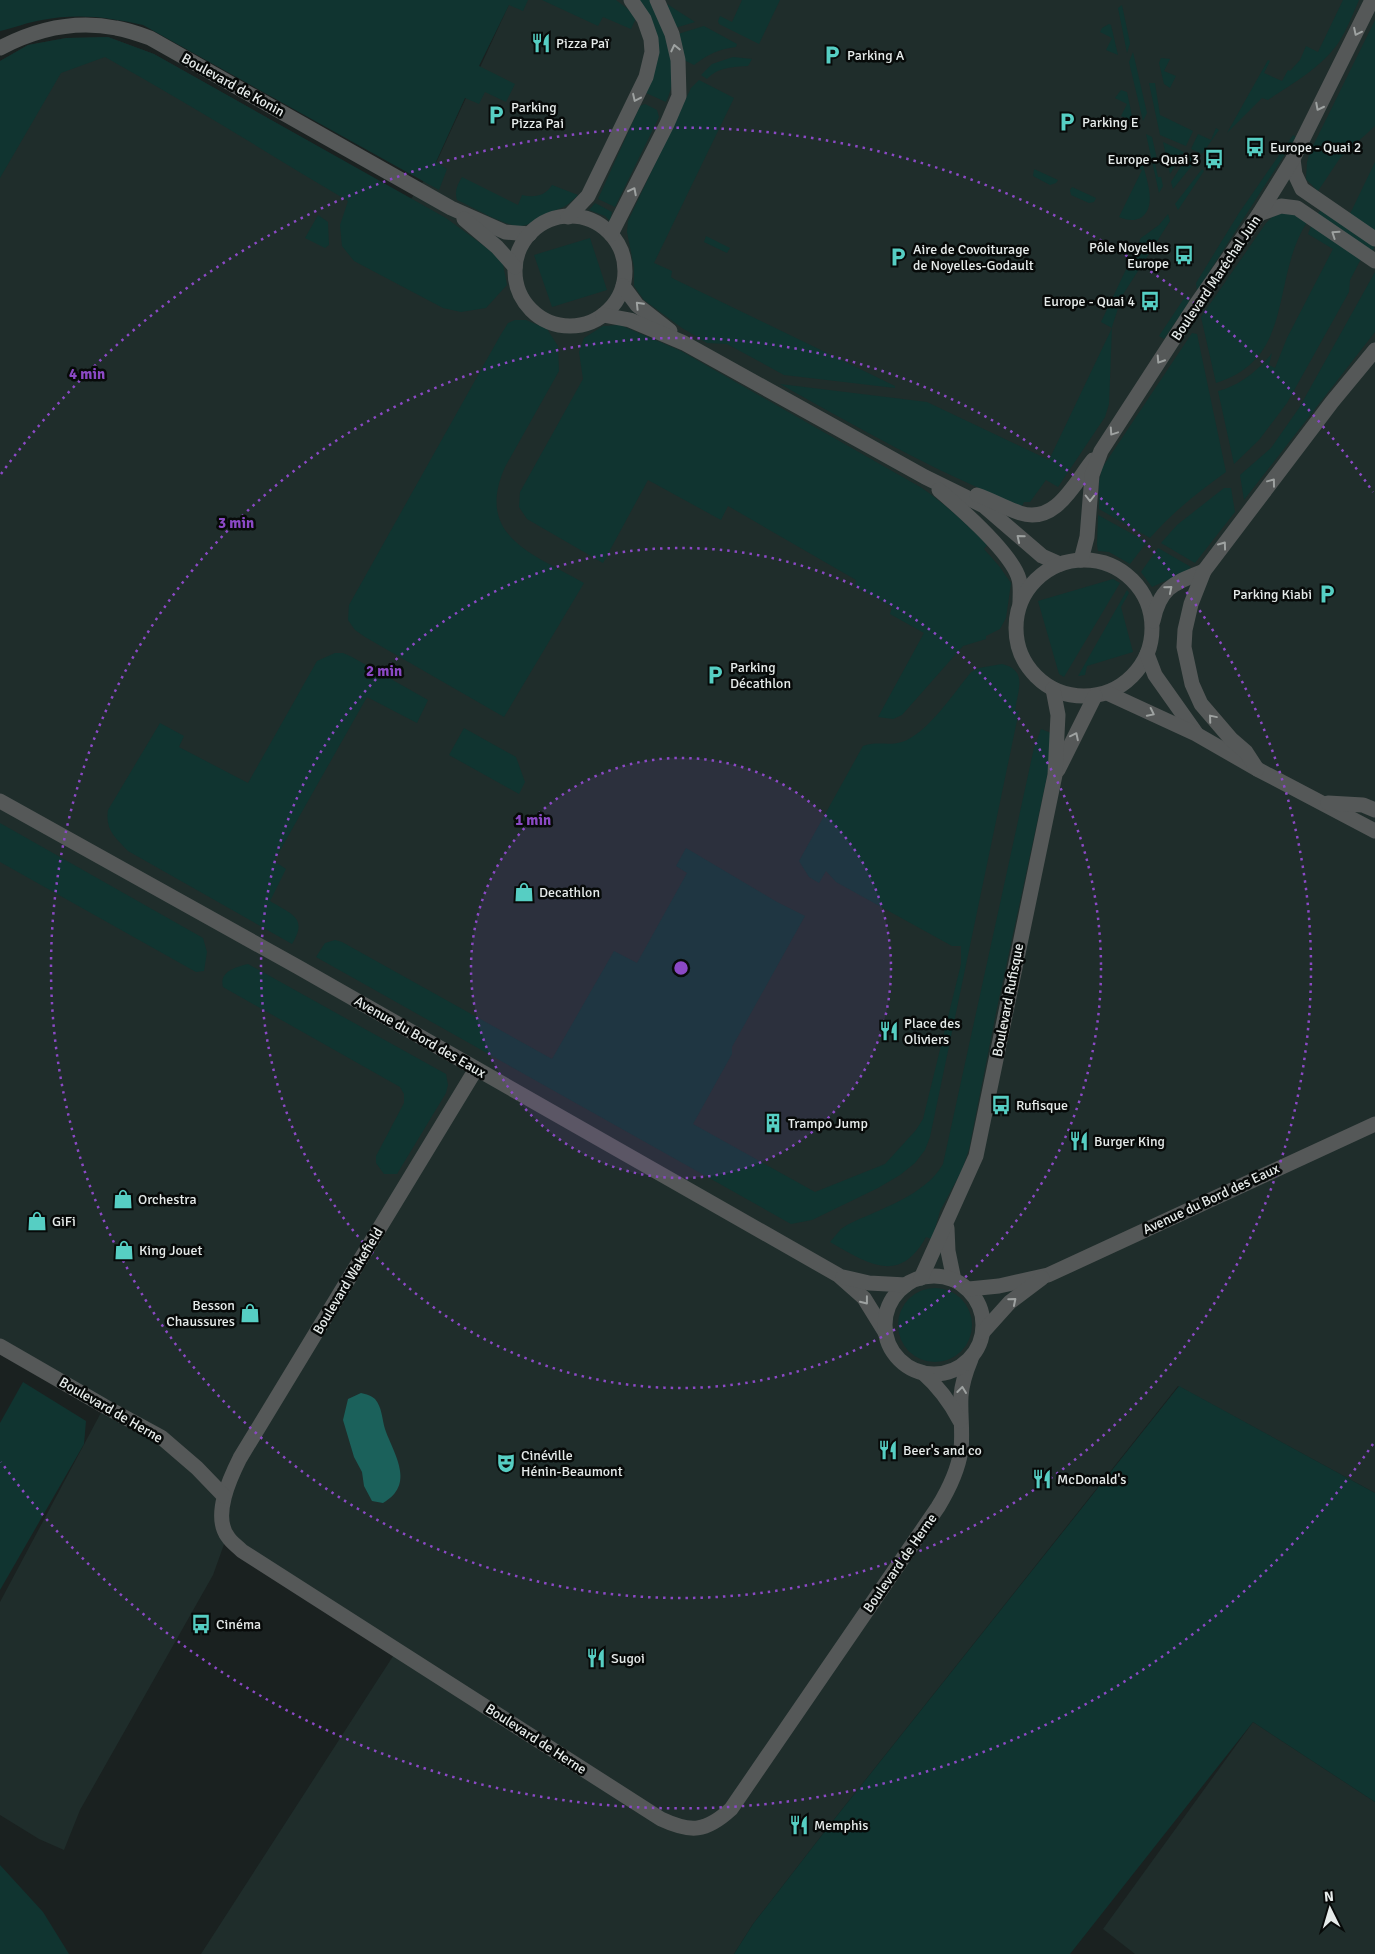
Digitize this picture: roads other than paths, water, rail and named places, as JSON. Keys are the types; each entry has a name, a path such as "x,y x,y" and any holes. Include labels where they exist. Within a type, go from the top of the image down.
{"street":[{"path":"568,217 588,196 646,77 652,52 652,39 644,19 631,0"},
{"path":"611,234 667,124 679,96 678,60 672,34 657,0"},
{"name":"Boulevard Maréchal Juin","path":"1081,560 1087,537 1092,475 1100,451 1195,306 1259,214 1293,160 1372,0"},
{"name":"Boulevard de Konin","path":"0,48 45,29 63,26 90,25 116,28 150,38 451,208 505,232 530,234"},
{"path":"1293,160 1295,174 1302,189 1375,239"},
{"path":"1259,214 1281,206 1296,208 1375,261"},
{"name":"Boulevard de Konin","path":"451,208 497,247 515,267"},
{"path":"568,217 584,218 599,225 611,234 621,250 625,268 623,286 616,302 603,316 587,324 568,326 550,322 533,312 522,298 516,282 515,267 520,249 530,234 548,222 568,217"},
{"path":"623,286 637,305 684,343"},
{"path":"603,316 630,320 684,343 925,477 984,506 1042,556 1060,564"},
{"path":"1257,769 1246,752 1230,739 1201,704 1192,684 1184,647 1185,630 1191,604 1204,571 1332,402 1375,350"},
{"path":"925,477 989,499 1022,514 1038,514 1048,511 1066,497 1081,474 1100,451"},
{"path":"925,477 967,515 997,546 1013,567 1019,580 1020,603 1016,622 1019,649 1026,665 1053,689 1073,696 1101,694 1128,680 1137,671 1147,654 1152,640 1152,625 1145,596 1130,577 1102,562 1081,560 1060,564 1036,579 1020,603"},
{"path":"1152,625 1156,606 1168,587 1204,571"},
{"path":"1147,654 1155,675 1196,734"},
{"name":"Boulevard Rufisque","path":"921,1278 936,1249 947,1219 976,1156 1054,775 1058,715 1053,689"},
{"path":"1101,694 1196,734 1257,769 1375,831"},
{"name":"Boulevard Rufisque","path":"1054,775 1101,694"},
{"name":"Avenue du Bord des Eaux","path":"0,801 290,962 838,1275 864,1298 885,1332"},
{"path":"1321,803 1363,805 1375,810"},
{"name":"Boulevard Wakefield","path":"224,1496 231,1476 248,1444 476,1069"},
{"name":"Avenue du Bord des Eaux","path":"983,1332 1010,1302 1048,1275 1375,1124"},
{"name":"Boulevard Rufisque","path":"947,1219 948,1251 954,1280"},
{"name":"Avenue du Bord des Eaux","path":"838,1275 869,1283 906,1285"},
{"name":"Avenue du Bord des Eaux","path":"969,1289 999,1286 1048,1275"},
{"path":"923,1374 936,1375 961,1367 971,1359 979,1347 983,1332 983,1318 979,1305 969,1289 954,1280 942,1276 921,1278 906,1285 896,1294 885,1318 885,1332 889,1346 898,1358 909,1368 923,1374 938,1386 961,1422"},
{"name":"Boulevard de Herne","path":"0,1346 161,1437 197,1468 224,1496 222,1510 223,1526 227,1536 242,1551 661,1819 689,1829 711,1825 721,1819 742,1796 938,1507 950,1487 958,1467 961,1450 961,1395 964,1377 971,1359"}],"place":[{"name":"Pizza Paï","path":"541,43"},
{"name":"Parking A","path":"832,55"},
{"name":"Parking Pizza Pai","path":"496,115"},
{"name":"Parking E","path":"1067,122"},
{"name":"Europe - Quai 2","path":"1255,147"},
{"name":"Europe - Quai 3","path":"1214,159"},
{"name":"Pôle Noyelles Europe","path":"1184,255"},
{"name":"Aire de Covoiturage de Noyelles-Godault","path":"898,257"},
{"name":"Europe - Quai 4","path":"1150,301"},
{"name":"Parking Kiabi","path":"1327,594"},
{"name":"Parking Décathlon","path":"715,675"},
{"name":"Decathlon","path":"524,892"},
{"name":"Place des Oliviers","path":"889,1031"},
{"name":"Rufisque","path":"1001,1105"},
{"name":"Trampo Jump","path":"773,1123"},
{"name":"Burger King","path":"1079,1141"},
{"name":"Orchestra","path":"123,1199"},
{"name":"GiFi","path":"37,1221"},
{"name":"King Jouet","path":"124,1250"},
{"name":"Besson Chaussures","path":"250,1313"},
{"name":"Beer's and co","path":"888,1450"},
{"name":"Cinéville Hénin-Beaumont","path":"506,1463"},
{"name":"McDonald's","path":"1042,1479"},
{"name":"Cinéma","path":"201,1624"},
{"name":"Sugoi","path":"596,1658"},
{"name":"Memphis","path":"799,1825"}]}
